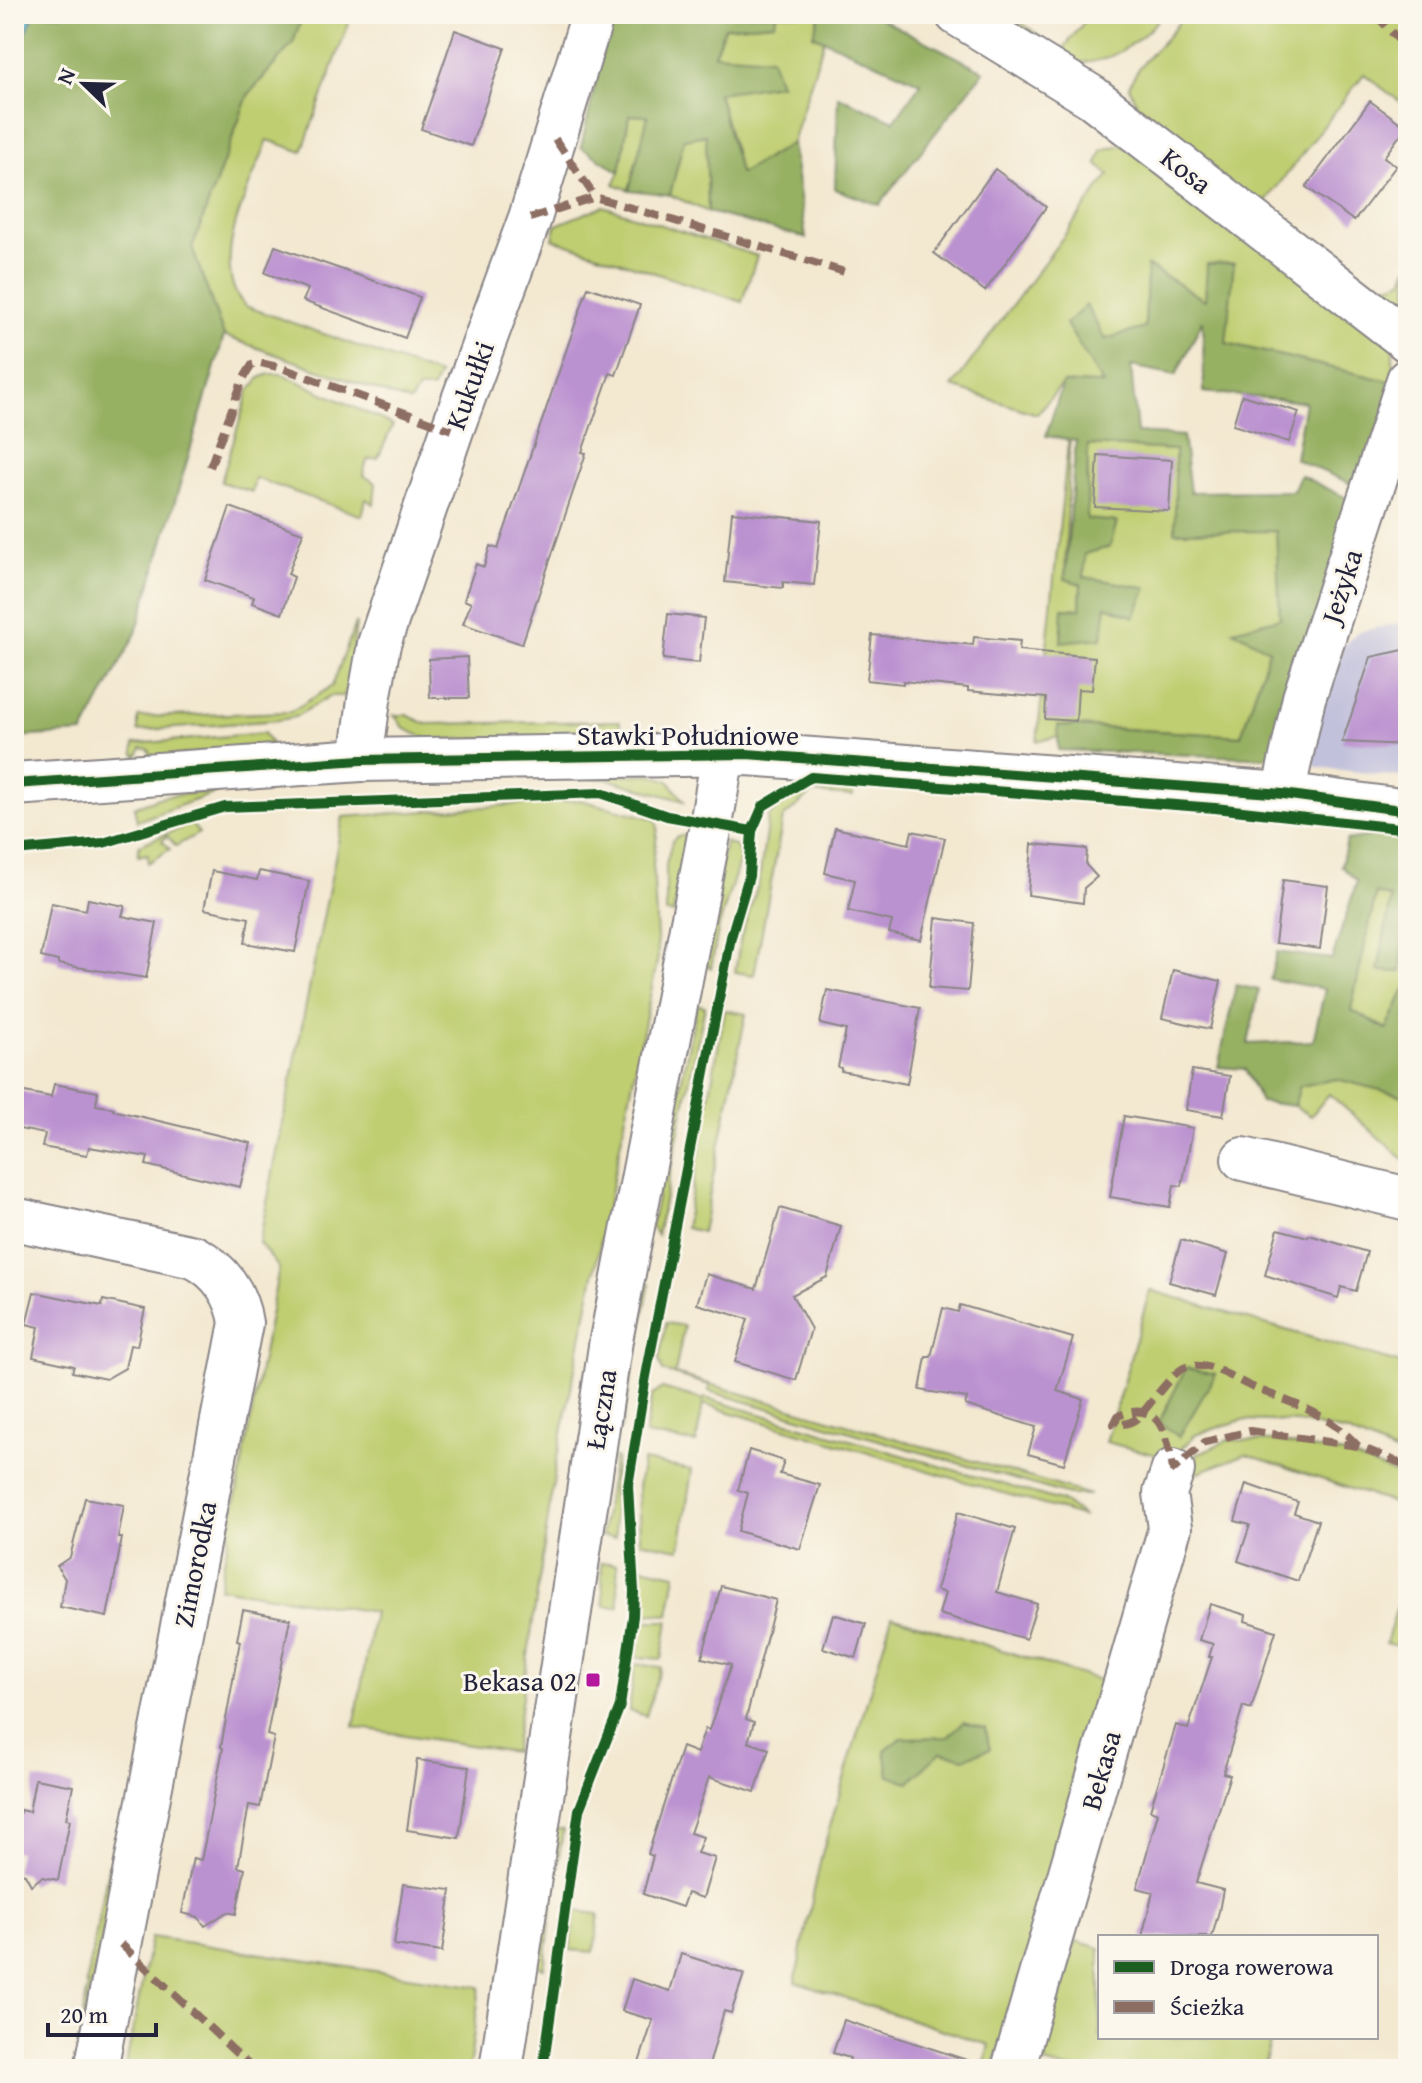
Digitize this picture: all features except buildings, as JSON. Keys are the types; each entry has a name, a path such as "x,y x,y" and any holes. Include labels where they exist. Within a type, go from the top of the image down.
{"street":[{"name":"Kukułki","path":"361,760 379,644 452,430 530,218 593,14"},
{"name":"Kosa","path":"957,14 1092,97 1408,341"},
{"name":"Jeżyka","path":"1283,794 1304,698 1408,380"},
{"name":"Stawki Południowe","path":"14,784 361,760 723,754 1283,794 1408,811"},
{"name":"Łączna","path":"501,2069 611,1340 723,754"},
{"path":"1243,1159 1408,1199"},
{"name":"Zimorodka","path":"14,1219 194,1257 213,1268 227,1285 241,1323 96,2069"},
{"name":"Bekasa","path":"1013,2069 1170,1528 1165,1493 1173,1470"}],"shaded area":[{"path":"1408,621 1408,778 1317,767 1305,756 1342,647 1357,632"}],"green space":[{"path":"34,14 303,14 293,43 248,95 192,248 224,336 136,633 83,733 14,737 14,62"},
{"path":"303,14 352,14 302,152 268,140 238,214 230,254 230,273 235,291 245,306 439,375 432,389 418,389 410,402 224,336 192,248 248,95 293,43"},
{"path":"611,14 777,14 774,23 725,27 714,54 771,58 780,84 718,93 740,174 792,143 806,238 708,212 706,135 684,139 670,195 629,190 648,116 629,115 620,172 581,147"},
{"path":"777,14 820,14 813,35 824,40 792,143 740,174 718,92 779,84 713,55 724,27 774,23"},
{"path":"820,14 872,14 984,71 879,205 835,189 838,96 894,121 921,83 813,35"},
{"path":"1001,14 1010,14 1061,52 1090,14 1162,14 1144,35 1121,51 1086,62 1071,61 1056,55"},
{"path":"1184,14 1408,14 1408,108 1364,74 1263,205 1373,290 1403,280 1408,266 1408,306 1403,312 1395,312 1328,269 1143,118 1129,87 1140,67"},
{"path":"629,115 649,116 629,190 614,184 620,172"},
{"path":"707,135 708,212 670,195 684,139"},
{"path":"1123,144 1393,343 1393,382 1226,343 1206,301 1148,266 1145,328 1105,339 1103,384 1063,383 1037,414 952,387 1109,175 1097,164 1102,150"},
{"path":"603,206 757,256 742,302 553,239 556,225"},
{"path":"1234,263 1226,343 1393,382 1360,488 1295,459 1305,402 1204,392 1203,320 1176,375 1131,366 1137,433 1183,436 1190,492 1293,491 1300,475 1357,503 1275,758 1058,750 1058,725 1241,736 1269,650 1233,630 1280,618 1276,531 1175,532 1175,450 1088,445 1087,519 1117,522 1110,547 1085,554 1084,577 1147,588 1134,617 1106,606 1102,638 1061,642 1063,608 1080,609 1081,584 1065,579 1076,441 1046,436 1063,383 1103,384 1066,324 1086,305 1105,339 1145,328 1147,266 1205,300 1207,264"},
{"path":"282,374 393,425 378,458 367,460 363,475 376,483 374,504 366,499 362,516 255,478 252,492 221,482 249,390 261,377"},
{"path":"1070,425 1065,578 1081,584 1080,609 1064,608 1061,642 1106,606 1146,588 1084,577 1085,554 1117,522 1087,520 1088,445 1175,450 1175,531 1277,531 1280,619 1241,736 1059,725 1058,737 1037,741"},
{"path":"356,623 351,669 344,696 330,696 295,717 279,720 138,731 138,717 290,712 332,686"},
{"path":"394,715 407,715 426,724 620,721 620,735 430,740 405,729"},
{"path":"264,733 271,744 148,759 148,749 142,748 137,757 134,753 134,744"},
{"path":"651,774 669,781 684,801 607,779 583,777"},
{"path":"814,783 853,786 853,796 812,793 783,818 754,975 735,972 741,936 759,882 768,817 778,806"},
{"path":"221,791 137,821 134,807 164,796"},
{"path":"580,800 655,819 658,827 653,862 658,957 556,1463 514,1752 354,1727 374,1612 219,1588 279,1268 259,1243 343,817"},
{"path":"191,824 199,833 176,846 167,836 162,841 170,849 148,863 148,854 138,856 139,845"},
{"path":"1389,833 1408,836 1408,920 1403,924 1401,972 1378,971 1391,898 1376,893 1351,1010 1387,1029 1405,989 1408,990 1408,1097 1336,1079 1300,1086 1294,1106 1261,1102 1245,1069 1218,1067 1236,985 1259,990 1248,1044 1313,1041 1325,989 1270,979 1277,952 1332,959 1357,881 1341,866 1347,840"},
{"path":"678,836 688,836 673,914 666,913 666,864 672,841"},
{"path":"725,842 737,847 740,859 719,926 711,968 703,962"},
{"path":"1376,893 1391,897 1378,970 1401,972 1403,924 1408,920 1408,990 1405,990 1387,1029 1350,1011"},
{"path":"697,1005 705,1006 657,1235 651,1227"},
{"path":"725,1010 746,1014 702,1232 685,1228"},
{"path":"1336,1079 1408,1089 1408,1163 1329,1094 1311,1116 1294,1106 1300,1086"},
{"path":"650,1283 621,1430 618,1429 640,1284"},
{"path":"1150,1290 1408,1366 1408,1459 1347,1432 1296,1422 1242,1420 1195,1435 1171,1459 1106,1442"},
{"path":"666,1323 684,1326 675,1374 1090,1495 1069,1495 709,1391 709,1385 663,1371 659,1359"},
{"path":"1186,1368 1216,1374 1179,1437 1159,1422"},
{"path":"662,1388 1064,1502 1084,1517 703,1404 696,1443 645,1435 652,1396"},
{"path":"1228,1440 1273,1441 1344,1454 1408,1479 1408,1508 1246,1454 1186,1477 1197,1454"},
{"path":"614,1458 617,1458 613,1486 615,1538 601,1536"},
{"path":"643,1461 692,1470 680,1549 640,1542 638,1486"},
{"path":"601,1562 617,1564 619,1607 604,1606"},
{"path":"641,1567 676,1574 669,1615 641,1613"},
{"path":"1408,1571 1408,1649 1386,1643"},
{"path":"892,1616 1108,1683 993,2069 983,2069 989,2045 795,1982 821,1857"},
{"path":"642,1621 668,1621 662,1659 636,1657"},
{"path":"635,1664 661,1667 646,1716 629,1711"},
{"path":"963,1722 985,1728 990,1749 964,1758 941,1752 909,1782 889,1776 885,1750 901,1738 948,1737"},
{"path":"556,1830 563,1830 544,1968 536,1965"},
{"path":"109,1864 116,1865 85,2021 82,2021 86,1984"},
{"path":"575,1911 599,1914 594,1952 570,1950"},
{"path":"151,1937 480,1987 469,2069 125,2069"},
{"path":"1076,1941 1098,1947 1098,2039 1271,2039 1263,2069 1066,2069 1041,2062"}],"water":[{"path":"14,14 34,14 14,62"}],"marked path":[{"path":"1375,14 1408,50"},
{"path":"555,139 595,197"},
{"path":"530,218 595,197 848,273"},
{"path":"210,467 243,379 252,365 261,363 452,430"},
{"path":"1358,1446 1321,1416 1203,1366 1181,1370 1169,1380 1143,1412 1140,1415 1137,1418 1114,1424 1118,1416 1133,1412 1144,1412 1153,1416 1165,1434 1173,1470 1205,1442 1250,1431 1358,1446 1408,1466"},
{"path":"121,1944 253,2069"}],"cycle path":[{"path":"14,784 361,760 747,754 1283,794 1408,811"},
{"path":"14,851 103,843 225,807 601,793 667,816 752,831 763,806 811,777 1215,808 1408,829"},
{"path":"543,2069 579,1810 620,1706 634,1591 628,1486 646,1376 731,937 749,876 752,831"}],"place":[{"name":"Bekasa 02","path":"593,1680"}]}
